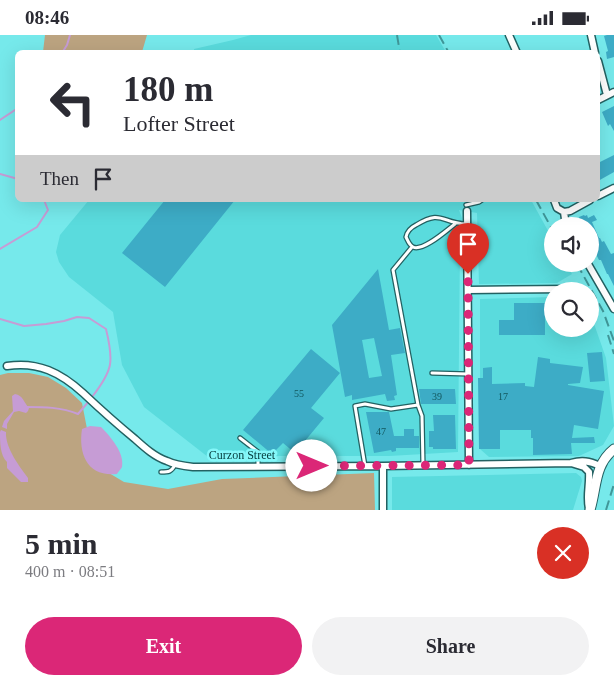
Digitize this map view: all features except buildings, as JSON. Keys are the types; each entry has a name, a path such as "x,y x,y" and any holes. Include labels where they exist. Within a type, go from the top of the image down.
{"main road":[{"path":"589,510 600,466 605,457 614,449"}],"street":[{"path":"509,35 516,50"},
{"path":"591,35 594,50"},
{"path":"600,69 607,95"},
{"path":"600,99 614,92"},
{"path":"600,195 614,188"},
{"path":"555,202 557,209 561,212 570,211 586,202"},
{"path":"467,208 469,465"},
{"path":"564,212 565,217"},
{"path":"593,272 614,309"},
{"path":"468,290 544,289"},
{"name":"Curzon Street","path":"4,367 16,365 31,366 49,370 64,377 148,450 165,461 193,467 423,466 571,463 581,461 587,461 600,466"},
{"path":"571,463 584,467 589,472 587,499 589,510"},
{"path":"383,466 383,510"}],"lane":[{"path":"466,202 467,208 479,202"},
{"path":"455,224 426,245 418,248 412,247 406,237 413,226 428,218 442,217 455,224 467,224"},
{"path":"412,247 393,270 418,405 422,416 423,466"},
{"path":"432,373 468,374"},
{"path":"365,466 355,406 365,404 390,409 418,405"},
{"path":"240,438 258,452 258,466"},
{"path":"161,472 169,472 175,464"}],"shaded area":[{"path":"45,35 147,35 143,50 43,50"},
{"path":"251,35 436,35 445,50 194,50"},
{"path":"87,202 532,202 544,224 544,272 571,272 572,274 559,282 479,284 477,213 459,210 462,218 460,243 458,452 389,456 223,457 209,451 208,457 144,407 122,365 113,312 69,277 59,262 56,252 60,235"},
{"path":"544,297 544,337 599,337 606,358 614,426 603,445 579,456 489,457 480,449 480,299"},
{"path":"29,373 48,377 66,388 82,403 89,439 99,467 124,482 168,489 222,479 374,473 375,510 0,510 0,375"},
{"path":"15,394 22,398 29,408 26,413 14,412 7,424 7,429 2,427 4,421 13,411 12,396"},
{"path":"90,426 101,427 116,445 122,462 122,467 117,474 99,472 87,462 81,439 82,429"},
{"path":"1,430 6,432 10,451 28,478 28,482 21,482 7,468 7,462 1,448"},
{"path":"576,473 581,477 582,481 573,510 392,510 392,477"}],"waterway":[{"path":"64,50 70,35"},
{"path":"0,120 15,110"},
{"path":"0,174 15,178"},
{"path":"0,249 37,227 48,210 45,202"},
{"path":"0,319 24,326 64,321 77,317 89,318 106,329 111,358 110,365 104,380 92,397"},
{"path":"26,407 46,407 78,414 89,401"}],"railway":[{"path":"397,35 400,50"},
{"path":"439,35 447,50"},
{"path":"537,202 545,217"},
{"path":"581,272 603,311 614,341"},
{"path":"608,335 614,354"},
{"path":"606,510 614,484"}],"route":[{"path":"312,466 469,465 468,274"}]}
